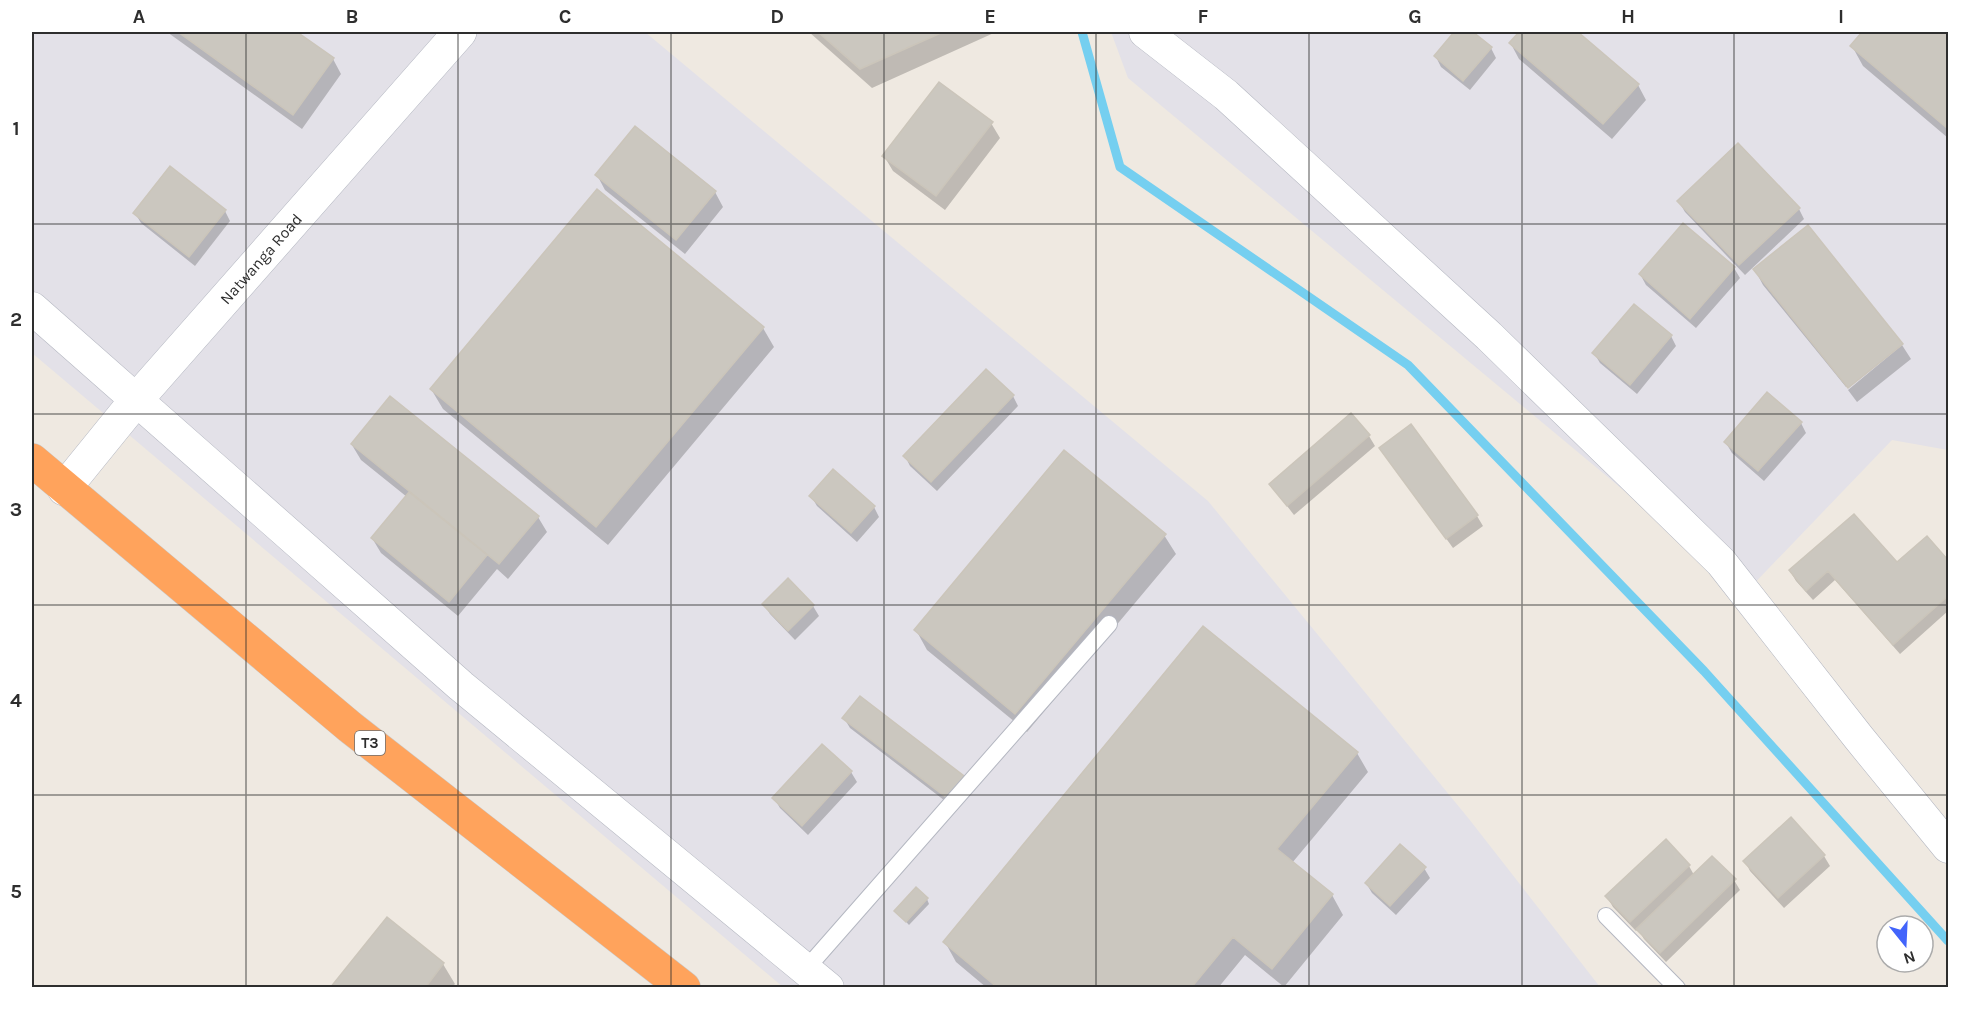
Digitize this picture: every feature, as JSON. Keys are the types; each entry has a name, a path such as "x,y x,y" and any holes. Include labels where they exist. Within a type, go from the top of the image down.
{"highway":[{"name":"T3","path":"32,460 350,727 684,987"}],"street":[{"name":"Natwanga Road","path":"64,489 137,399 460,32"},
{"path":"1145,32 1226,95 1489,336 1722,562 1859,738 1948,846"},
{"path":"32,308 461,686 817,978"}],"lane":[{"path":"817,978 1109,624"},
{"path":"1606,916 1677,987"}],"shaded area":[{"path":"32,32 645,32 1208,501 1469,819 1600,987 783,987 32,353"},
{"path":"1111,32 1948,32 1948,450 1892,440 1746,592 1128,78"}],"building":[{"path":"178,32 297,32 334,58 293,115"},
{"path":"818,32 943,32 860,69"},
{"path":"1454,32 1473,32 1492,47 1463,81 1434,56"},
{"path":"1519,32 1578,32 1639,84 1603,124 1509,43"},
{"path":"1862,32 1948,32 1948,129 1850,46"},
{"path":"939,82 993,122 936,196 882,156"},
{"path":"635,126 716,191 676,240 595,175"},
{"path":"1738,143 1800,208 1739,265 1677,201"},
{"path":"170,166 226,210 189,257 133,213"},
{"path":"597,189 764,327 596,527 430,389"},
{"path":"1683,223 1735,267 1690,319 1639,274"},
{"path":"1808,225 1903,344 1848,388 1753,269"},
{"path":"1634,304 1672,335 1630,385 1592,353"},
{"path":"986,369 1014,395 931,482 903,456"},
{"path":"1767,392 1802,422 1758,471 1724,442"},
{"path":"390,396 539,516 499,564 351,444"},
{"path":"1351,413 1370,435 1287,506 1269,484"},
{"path":"1411,424 1478,515 1446,539 1379,448"},
{"path":"1064,450 1166,534 1015,714 914,630"},
{"path":"833,469 875,506 851,533 809,496"},
{"path":"409,492 487,555 449,602 371,538"},
{"path":"1854,514 1897,562 1927,536 1948,560 1948,596 1893,645 1828,571 1806,591 1789,570"},
{"path":"788,578 814,605 788,631 762,604"},
{"path":"1203,626 1358,752 1277,849 1333,894 1272,969 1233,937 1191,988 998,988 943,942"},
{"path":"860,696 964,776 947,798 842,718"},
{"path":"822,744 852,771 802,826 772,798"},
{"path":"1791,817 1825,855 1778,898 1743,861"},
{"path":"1666,839 1690,865 1630,922 1605,896"},
{"path":"1400,844 1426,867 1390,906 1365,883"},
{"path":"1712,856 1736,879 1660,953 1636,929"},
{"path":"916,887 928,898 906,922 894,911"},
{"path":"387,917 444,963 425,988 330,988"}],"waterway":[{"path":"1082,32 1120,167 1408,365 1704,671 1948,941"}]}
